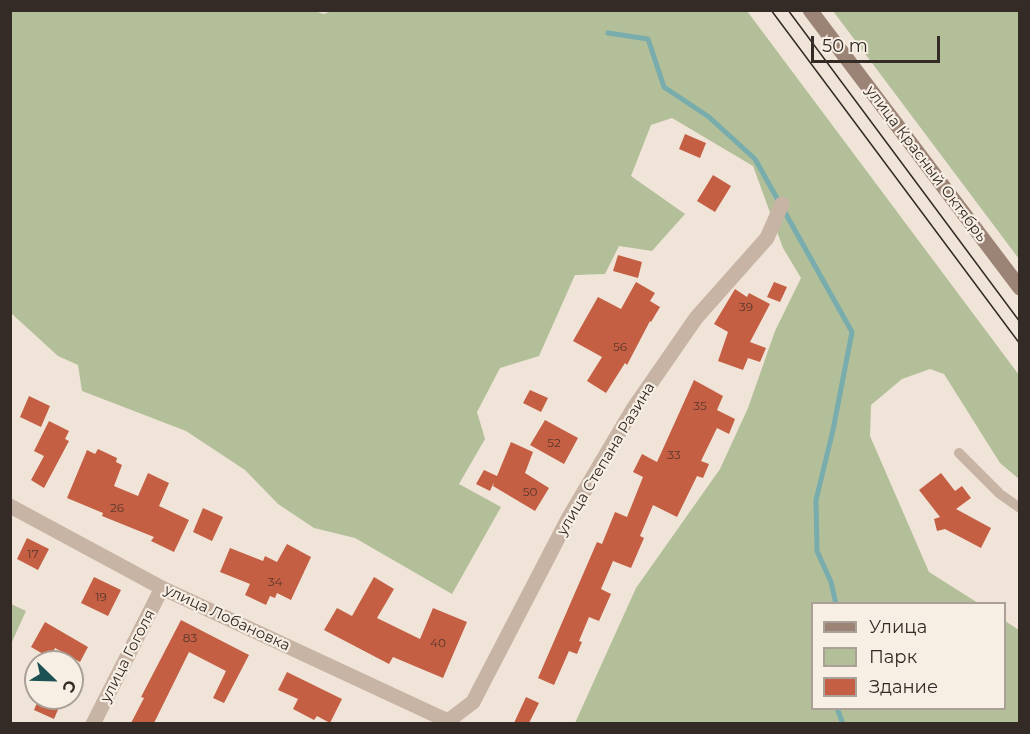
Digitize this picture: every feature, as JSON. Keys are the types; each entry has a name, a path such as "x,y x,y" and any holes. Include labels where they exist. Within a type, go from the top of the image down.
{"main road":[{"name":"улица Красный Октябрь","path":"810,10 1020,288"}],"street":[{"name":"улица Степана Разина","path":"448,722 473,702 569,517 633,409 696,318 767,238 782,204"},
{"name":"улица Лобановка","path":"10,506 162,588 448,722"},
{"name":"улица Гоголя","path":"93,723 162,588"}],"lane":[{"path":"959,453 1000,494 1020,508"}],"green space":[{"path":"311,10 324,14 334,10 747,11 1019,375 1019,479 1000,463 944,374 930,369 902,379 871,405 870,436 929,572 976,602 811,602 811,710 1006,710 1006,622 1019,630 1019,723 575,723 636,588 720,469 748,408 775,331 801,278 783,248 753,166 672,118 651,125 631,176 685,214 652,251 619,246 605,274 575,275 539,356 500,368 477,412 485,439 459,484 501,507 452,594 355,538 314,528 278,504 245,470 186,431 82,391 78,365 58,356 11,313 11,11"},
{"path":"833,11 1019,11 1019,259"},
{"path":"11,604 26,611 11,644"}],"building":[{"path":"685,134 706,143 700,158 679,149"},
{"path":"713,175 731,186 715,212 697,201"},
{"path":"618,255 642,262 638,278 613,271"},
{"path":"636,282 655,293 650,301 660,307 627,365 625,363 606,393 587,381 602,357 573,341 598,297 621,309"},
{"path":"774,282 787,287 780,302 767,297"},
{"path":"735,289 747,297 749,293 770,304 750,342 766,348 760,362 748,358 743,370 718,361 728,332 714,324"},
{"path":"694,380 723,396 717,410 735,419 729,434 717,428 701,461 709,464 703,478 697,476 677,517 653,505 640,536 644,538 631,568 613,561 601,589 611,594 599,621 589,617 579,641 582,642 577,654 569,651 554,685 538,678 597,542 602,544 615,512 627,517 643,477 633,472 642,454 657,462"},
{"path":"530,390 548,398 541,412 523,403"},
{"path":"29,396 50,406 41,427 20,417"},
{"path":"545,420 578,438 564,464 530,445"},
{"path":"49,421 69,431 65,439 69,441 44,488 31,480 44,456 34,451"},
{"path":"511,442 533,452 525,473 549,488 535,511 493,486 494,482 490,491 476,484 484,470 497,476"},
{"path":"98,449 117,458 116,462 122,465 114,486 138,496 148,473 169,483 159,506 189,520 174,552 151,541 154,537 102,516 103,513 67,498 87,450 95,454"},
{"path":"941,473 955,491 962,486 971,498 956,509 991,528 981,548 945,529 937,531 934,519 940,517 919,490"},
{"path":"203,508 223,517 212,541 193,532"},
{"path":"27,538 49,549 38,570 17,559"},
{"path":"287,544 311,557 291,600 277,593 275,598 270,596 266,605 245,595 250,584 220,572 230,548 263,561 265,556 277,562"},
{"path":"94,577 121,590 108,616 81,603"},
{"path":"374,577 394,589 377,618 420,639 433,608 467,622 443,678 393,657 389,664 324,630 337,608 352,616"},
{"path":"181,620 249,655 224,703 213,698 226,671 189,652 154,723 131,723 144,698 141,697"},
{"path":"45,622 88,647 84,654 84,650 55,648 54,650 36,650 31,647"},
{"path":"287,672 342,699 330,723 317,716 314,720 293,709 298,699 278,690"},
{"path":"526,697 539,703 529,723 514,723"},
{"path":"34,710 58,710 54,719"}],"waterway":[{"path":"608,33 648,39 664,87 709,117 755,159 852,332 833,430 816,500 817,551 831,582 836,602"},
{"path":"838,710 843,724"}],"tram line":[{"path":"771,10 1020,344"},
{"path":"788,10 1020,322"}]}
